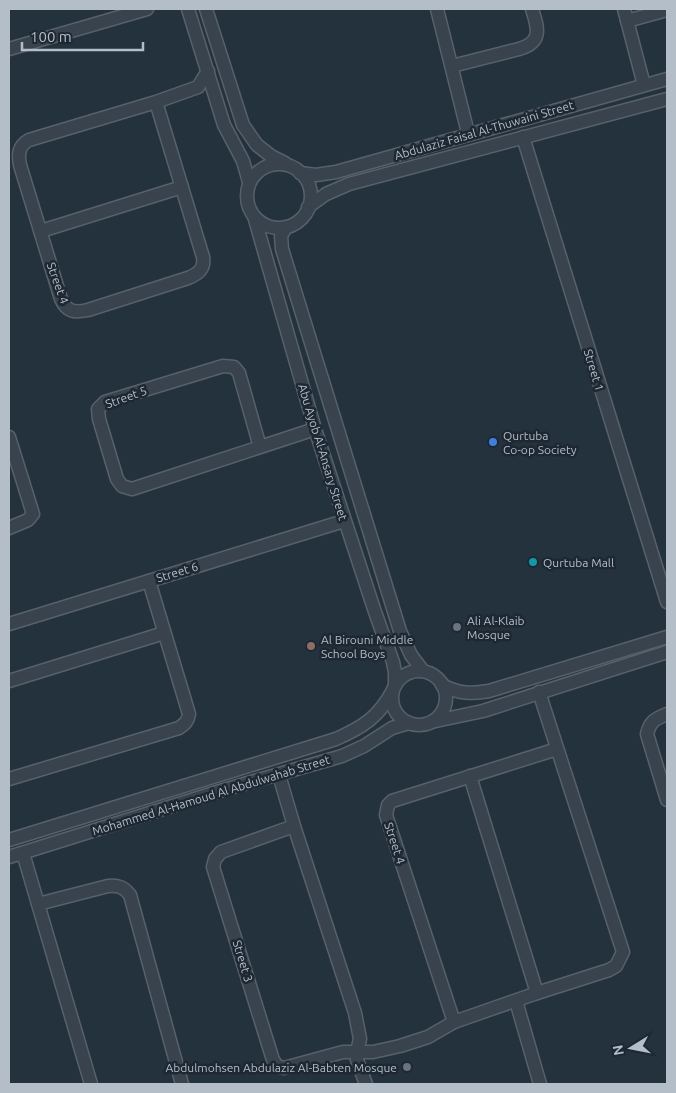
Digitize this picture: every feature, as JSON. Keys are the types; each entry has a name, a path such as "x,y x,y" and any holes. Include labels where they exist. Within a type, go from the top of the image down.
{"street":[{"path":"9,49 127,12 147,9"},
{"path":"188,9 224,125 243,161 250,182"},
{"path":"206,9 243,126 263,150 289,165 306,178 310,190 310,203 305,214 298,221 286,227 270,227 261,223 249,208 247,199 250,182 258,171 267,165 278,163 289,165"},
{"path":"437,9 468,133"},
{"path":"452,66 530,45 535,40 538,30 532,9"},
{"path":"644,85 625,15 667,10"},
{"path":"208,71 198,87 207,88 215,94"},
{"name":"Abdulaziz Faisal Al-Thuwaini Street","path":"300,173 316,175 336,172 468,133 667,79"},
{"name":"Street 4","path":"156,102 204,257 203,266 192,276 88,310 74,312 64,305 20,166 18,155 22,145 29,140 156,102 198,87"},
{"name":"Abdulaziz Faisal Al-Thuwaini Street","path":"308,207 326,194 349,184 667,99"},
{"name":"Street 1","path":"523,137 667,602"},
{"path":"41,231 182,188"},
{"name":"Abu Ayob Al-Ansary Street","path":"254,216 315,429 344,521 393,662 395,672 394,687"},
{"name":"Abu Ayob Al-Ansary Street","path":"286,227 281,236 282,249 309,341 400,631 411,655 423,671"},
{"path":"292,348 299,343 309,341"},
{"name":"Street 5","path":"260,447 239,373 234,367 223,366 105,402 98,409 99,419 117,479 122,486 132,489 315,429"},
{"path":"9,437 33,514 28,520 9,528"},
{"name":"Street 6","path":"9,624 344,521"},
{"path":"9,779 179,728 185,724 189,714 149,581"},
{"path":"9,681 164,633"},
{"path":"442,685 453,691 465,693 489,691 667,637"},
{"path":"431,722 438,716 445,704 445,694 442,685 436,677 423,671 409,672 394,687 392,703 395,711 401,718 417,725 484,711 667,652"},
{"name":"Mohammed Al-Hamoud Al Abdulwahab Street","path":"9,840 311,747 353,731 378,713 394,687"},
{"path":"357,1051 372,1052 428,1037 454,1022 610,970 616,966 623,952 540,692"},
{"path":"667,714 649,724 647,734 667,800"},
{"name":"Mohammed Al-Hamoud Al Abdulwahab Street","path":"9,857 220,791 342,756 364,746 392,728 409,723"},
{"name":"Street 4","path":"454,1022 386,815 388,805 392,801 557,749"},
{"path":"237,770 235,779 241,785"},
{"path":"279,775 355,1013 360,1039 357,1051 358,1060 366,1084"},
{"path":"470,776 537,993"},
{"path":"215,777 220,783 220,791"},
{"name":"Street 3","path":"294,826 221,852 215,860 214,867 273,1060 277,1066 284,1068 343,1052 357,1051"},
{"path":"23,853 91,1084"},
{"path":"38,904 108,886 116,886 126,890 130,895 182,1084"},
{"path":"516,1000 540,1084"}],"place":[{"name":"Qurtuba Co-op Society","path":"493,442"},
{"name":"Qurtuba Mall","path":"533,562"},
{"name":"Ali Al-Klaib Mosque","path":"457,627"},
{"name":"Al Birouni Middle School Boys","path":"311,646"},
{"name":"Abdulmohsen Abdulaziz Al-Babten Mosque","path":"407,1067"}]}
